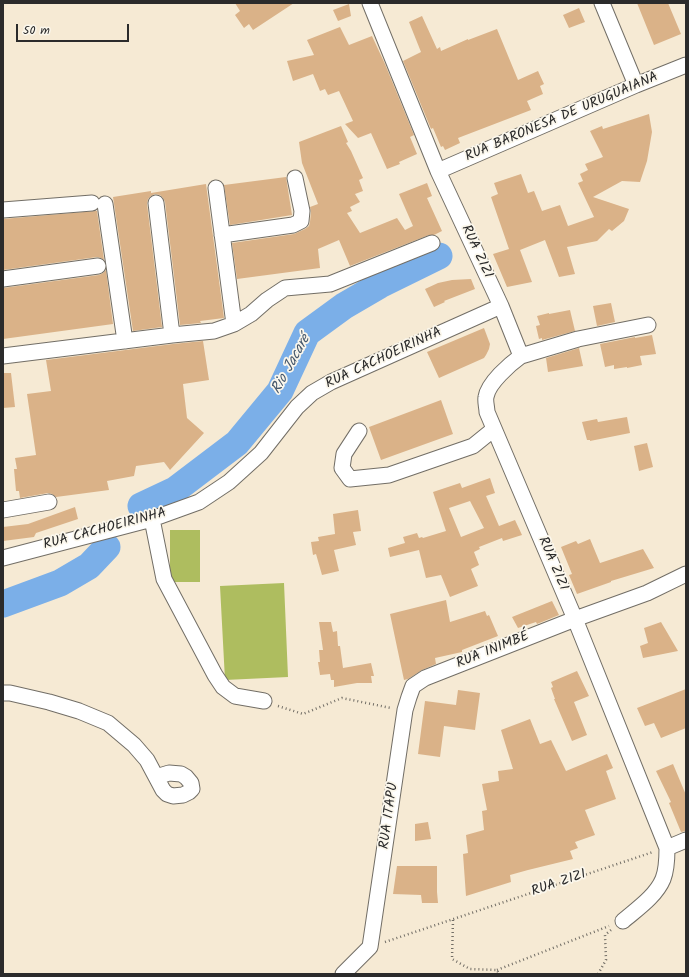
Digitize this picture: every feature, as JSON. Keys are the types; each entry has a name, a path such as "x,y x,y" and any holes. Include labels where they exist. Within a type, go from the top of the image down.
{"street":[{"name":"RUA ZIZI","path":"370,3 438,171 501,306 521,356 511,364 488,389 485,398 488,412 575,619 667,848"},
{"path":"602,3 636,86"},
{"name":"RUA BARONESA DE URUGUAIANA","path":"438,171 686,65"},
{"path":"222,235 293,225 301,221 302,211 295,178"},
{"path":"216,188 234,324"},
{"path":"161,203 176,335"},
{"path":"3,210 99,204 125,341"},
{"path":"3,356 214,331 234,324 251,314 267,300 285,288 330,284 432,243"},
{"path":"3,279 98,266"},
{"name":"RUA CACHOEIRINHA","path":"3,558 152,518 200,502 229,482 261,453 298,407 312,393 338,378 501,306"},
{"path":"521,356 578,339 648,325"},
{"path":"359,432 344,454 342,468 350,479 390,475 473,446 494,429"},
{"path":"3,510 49,502"},
{"path":"152,518 164,579 215,675 223,687 235,696 264,701"},
{"name":"RUA INIMBÉ","path":"413,686 425,678 575,619 647,593 686,574"},
{"name":"RUA ITAPU","path":"370,947 405,710 408,697 413,686"},
{"path":"3,693 10,693 49,702 79,711 108,723 134,745 147,760 156,777"},
{"path":"623,921 656,891 664,878 667,848 686,840"},
{"path":"343,974 370,947"}],"path":[{"path":"264,701 303,714 342,698 405,710"},
{"name":"RUA ZIZI","path":"370,947 667,848"},
{"path":"453,920 452,959 470,969 496,970 623,921"},
{"path":"598,974 606,960 605,935 623,921"},
{"path":"496,970 499,974"}],"green space":[{"path":"170,530 200,530 200,582 170,582"},
{"path":"284,583 288,677 225,680 220,586"}],"building":[{"path":"235,3 294,3 253,30 249,24 244,28 235,15 240,11"},
{"path":"637,3 668,3 681,34 654,45"},
{"path":"349,4 351,16 338,21 333,10"},
{"path":"579,8 585,22 569,28 563,15"},
{"path":"422,16 437,49 440,47 441,51 468,39 497,29 518,80 538,71 544,84 540,86 543,94 527,101 531,110 458,138 460,143 445,150 443,146 441,147 433,128 431,129 403,61 421,52 409,22"},
{"path":"340,27 349,45 372,36 414,135 410,137 417,154 399,162 400,164 387,169 371,133 358,138 345,124 353,121 339,91 328,95 325,89 320,91 313,74 293,81 287,61 314,55 307,40"},
{"path":"649,114 652,132 647,161 640,182 622,181 593,197 629,209 624,221 612,231 609,229 597,241 567,247 575,274 559,277 545,240 520,250 532,282 507,287 493,254 509,249 491,197 498,194 494,183 521,174 528,193 534,191 542,211 560,205 568,226 594,217 578,183 583,181 580,174 588,170 585,164 603,157 590,131 602,126 603,129"},
{"path":"341,126 348,142 346,143 363,178 359,180 363,191 355,194 360,202 350,207 352,211 347,213 360,233 397,218 405,230 413,226 399,194 427,183 432,196 427,198 442,231 350,266 339,240 318,249 320,268 237,279 232,243 294,234 309,226 311,212 310,207 318,204 302,163 299,142"},
{"path":"286,177 292,215 230,225 224,185"},
{"path":"206,184 224,318 200,321 201,323 180,325 165,202 160,195 155,194 148,199 147,204 162,327 133,331 113,197 151,191 151,193"},
{"path":"97,211 104,260 97,257 3,270 3,219"},
{"path":"106,270 113,324 3,339 3,288 99,275"},
{"path":"471,279 475,289 444,301 445,302 434,307 425,289 438,283 452,280"},
{"path":"611,303 615,322 597,326 593,306"},
{"path":"570,310 575,331 542,340 542,338 539,339 536,326 540,325 537,316"},
{"path":"484,328 490,344 484,358 439,378 427,352"},
{"path":"652,335 656,354 640,356 642,365 614,369 614,365 605,367 600,344"},
{"path":"203,341 209,380 183,384 187,418 204,433 170,470 164,462 136,466 134,476 107,481 109,490 56,497 48,493 20,498 19,491 16,491 14,469 17,469 15,458 36,455 27,394 51,391 46,360"},
{"path":"579,348 583,366 548,372 546,358"},
{"path":"3,373 11,373 15,407 3,408"},
{"path":"441,400 453,434 381,460 369,427"},
{"path":"627,417 630,433 590,441 587,440 582,422 597,419 598,422"},
{"path":"647,443 653,467 639,471 634,446"},
{"path":"490,478 495,493 486,496 499,526 515,520 522,535 503,541 502,538 479,547 480,549 474,552 479,565 471,569 478,586 450,597 441,575 426,578 419,550 390,557 388,548 405,543 403,537 417,533 419,538 423,538 446,531 433,492 460,483 462,488","holes":["470,501 484,528 461,537 449,508"]},
{"path":"75,507 78,519 36,533 34,537 3,541 3,527 28,524"},
{"path":"358,510 361,531 353,532 356,545 334,550 339,571 322,575 316,554 313,555 311,542 319,541 318,537 335,534 333,514"},
{"path":"590,539 600,563 643,549 654,568 611,581 577,594 569,575 572,574 561,547 576,541 578,544"},
{"path":"446,600 450,622 485,611 487,616 489,615 498,636 462,650 462,652 435,658 436,664 404,680 390,614"},
{"path":"552,601 559,615 537,624 536,622 518,628 512,617"},
{"path":"319,622 331,622 333,632 337,631 338,646 340,646 343,668 371,663 374,676 371,676 372,683 357,683 334,687 334,680 331,680 330,674 320,675 318,662 320,662 319,650 323,650"},
{"path":"661,622 678,651 643,658 640,646 648,643 644,628"},
{"path":"577,671 589,696 574,702 587,735 572,741 554,699 551,682"},
{"path":"686,689 686,728 661,738 654,723 645,726 637,708"},
{"path":"458,690 480,693 475,730 444,726 440,757 418,754 425,701 456,705"},
{"path":"530,719 540,744 551,740 566,771 607,754 613,768 606,771 616,799 585,810 595,835 575,842 578,848 570,851 573,859 510,875 511,882 466,896 463,854 468,853 466,835 484,830 482,811 487,810 482,784 499,781 498,771 513,769 501,730"},
{"path":"673,764 686,795 686,831 681,832 669,803 671,802 656,771"},
{"path":"428,822 431,839 415,841 415,824"},
{"path":"397,866 437,866 438,903 422,903 421,895 393,894"}],"waterway":[{"name":"Rio Jacaré","path":"141,506 175,490 237,443 280,391 307,333 344,306 380,285 439,256"},
{"name":"Rio Jacaré","path":"3,604 60,583 89,566 107,547"}]}
